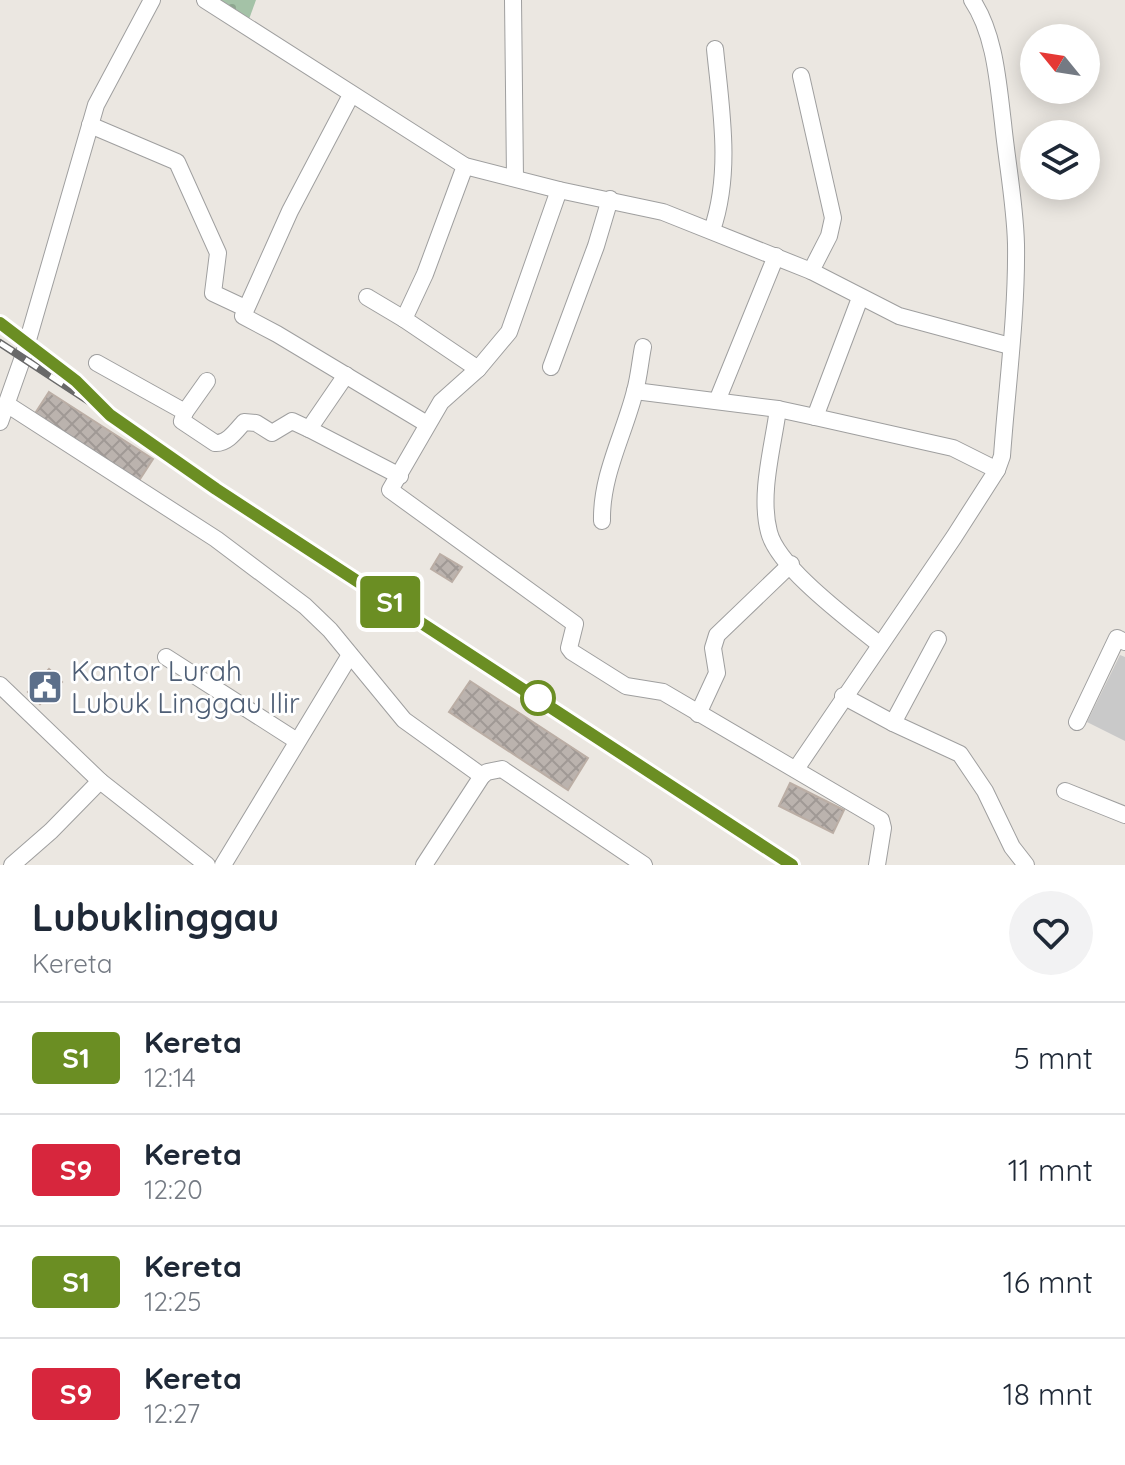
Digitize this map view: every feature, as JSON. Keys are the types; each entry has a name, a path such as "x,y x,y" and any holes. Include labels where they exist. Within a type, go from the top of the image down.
{"street":[{"path":"0,422 8,405 101,94 152,0"},
{"path":"205,0 465,166 663,212 811,271 899,316 1010,346"},
{"path":"513,0 515,178"},
{"path":"796,769 954,537 997,470 1002,456 1016,292 1016,240 999,95 987,32 972,0"},
{"path":"712,230 720,204 724,145 715,49"},
{"path":"801,76 833,218 829,236 811,271"},
{"path":"351,95 290,211 245,308 244,318 277,334 427,424"},
{"path":"90,125 177,162 218,253 213,293 245,308"},
{"path":"404,319 429,264 465,166"},
{"path":"559,190 515,320 502,342 478,369 448,393 390,490 575,624 569,642 572,652 626,686 663,692 881,820 883,828 877,865"},
{"path":"551,367 610,199"},
{"path":"717,401 776,256"},
{"path":"367,297 478,369"},
{"path":"815,417 860,298"},
{"path":"602,521 602,500 608,473 635,391 643,347"},
{"path":"97,363 185,412"},
{"path":"309,429 346,375"},
{"path":"207,381 182,421 215,443 229,438 244,422 256,423 272,433 292,421 400,476"},
{"path":"635,391 778,409 815,417 953,448 997,470"},
{"path":"8,405 216,539 305,606 330,630 404,720 482,776"},
{"path":"778,409 765,501 769,534 814,590 880,645"},
{"path":"698,714 717,673 713,648 717,635 791,564"},
{"path":"1077,722 1117,638 1125,642"},
{"path":"893,723 938,639"},
{"path":"223,865 350,655"},
{"path":"166,657 297,741"},
{"path":"0,685 100,781 207,865"},
{"path":"843,696 893,723 946,746 965,760 985,791 1006,837 1026,865"},
{"path":"424,865 482,776 502,769 644,865"},
{"path":"12,865 100,781"},
{"path":"1065,791 1125,815"}],"shaded area":[{"path":"1120,655 1125,657 1125,741 1087,722"}],"green space":[{"path":"210,0 256,0 248,22"}],"building":[{"path":"49,392 153,459 138,482 34,415"},
{"path":"440,554 462,567 452,582 431,569"},
{"name":"Kantor Lurah Lubuk Linggau Ilir","path":"49,669 62,682 40,704 28,692"},
{"path":"470,681 588,758 568,790 449,712"},
{"path":"790,783 844,810 833,833 779,806"}],"railway":[{"path":"0,323 60,369"},
{"path":"0,343 216,489 792,865"}],"train":[{"name":"S1","path":"0,323 76,381 110,415 216,489 792,865"}],"place":[{"name":"Kantor Lurah Lubuk Linggau Ilir","path":"45,687"}]}
